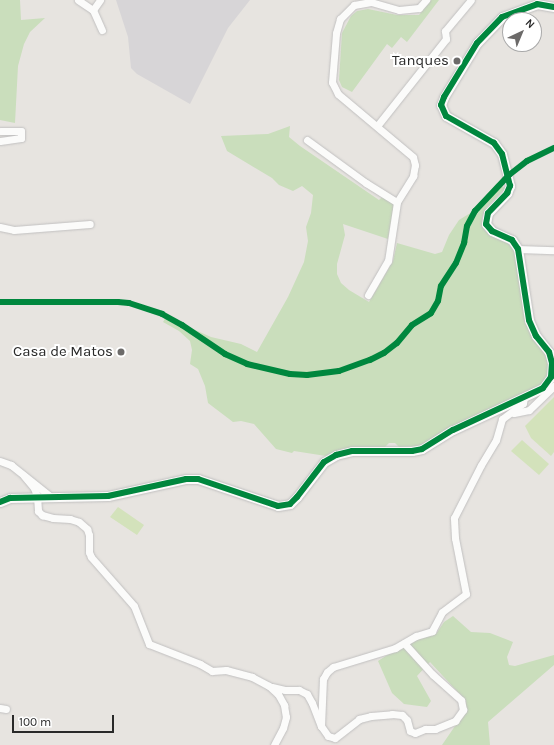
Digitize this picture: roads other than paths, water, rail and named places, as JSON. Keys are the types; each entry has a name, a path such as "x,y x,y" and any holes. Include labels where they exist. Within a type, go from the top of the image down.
{"street":[{"path":"78,0 94,10 102,30"},
{"path":"94,10 100,0"},
{"path":"368,295 388,261 397,202 413,176 415,165 413,156 338,94 332,82 336,33 340,18 354,5 371,2 398,10 419,8 426,0"},
{"path":"376,126 446,39 445,31 471,0"},
{"path":"0,502 10,498 37,496 108,496 186,479 198,479 278,506 290,504 298,497 324,462 336,455 352,451 422,449 453,430 543,388 551,377 552,363 550,352 536,336 529,320 518,249 512,240 492,231 486,224 488,213 507,193 510,186 502,154 494,143 446,116 441,105 444,97 477,43 502,17 538,4 554,7"},
{"path":"0,131 21,131 21,138 0,140"},
{"path":"307,140 348,170 397,202"},
{"path":"0,227 14,230 90,224"},
{"path":"518,249 554,250"},
{"path":"512,414 529,410 554,386"},
{"path":"321,726 324,679 326,672 333,667 380,654 432,631 442,612 466,594 455,538 454,518 481,465 496,440 502,420 512,414 523,403 524,398"},
{"path":"0,461 11,465 50,496"},
{"path":"24,476 34,488 37,496 38,511 42,515 53,518 70,519 79,522 87,529 89,535 88,546 90,557 134,606 149,644 200,664 212,671 226,670 237,672 269,686 285,690 299,690 307,694 321,726 328,736 335,738 359,719 371,716 392,714 402,715 407,720 410,731 415,733 425,729 435,729 455,721 463,710 461,700 433,675 404,643"},
{"path":"269,686 278,694 284,705 286,718 283,728 274,745"}],"place":[{"name":"Tanques","path":"457,61"},
{"name":"Casa de Matos","path":"121,352"}]}
